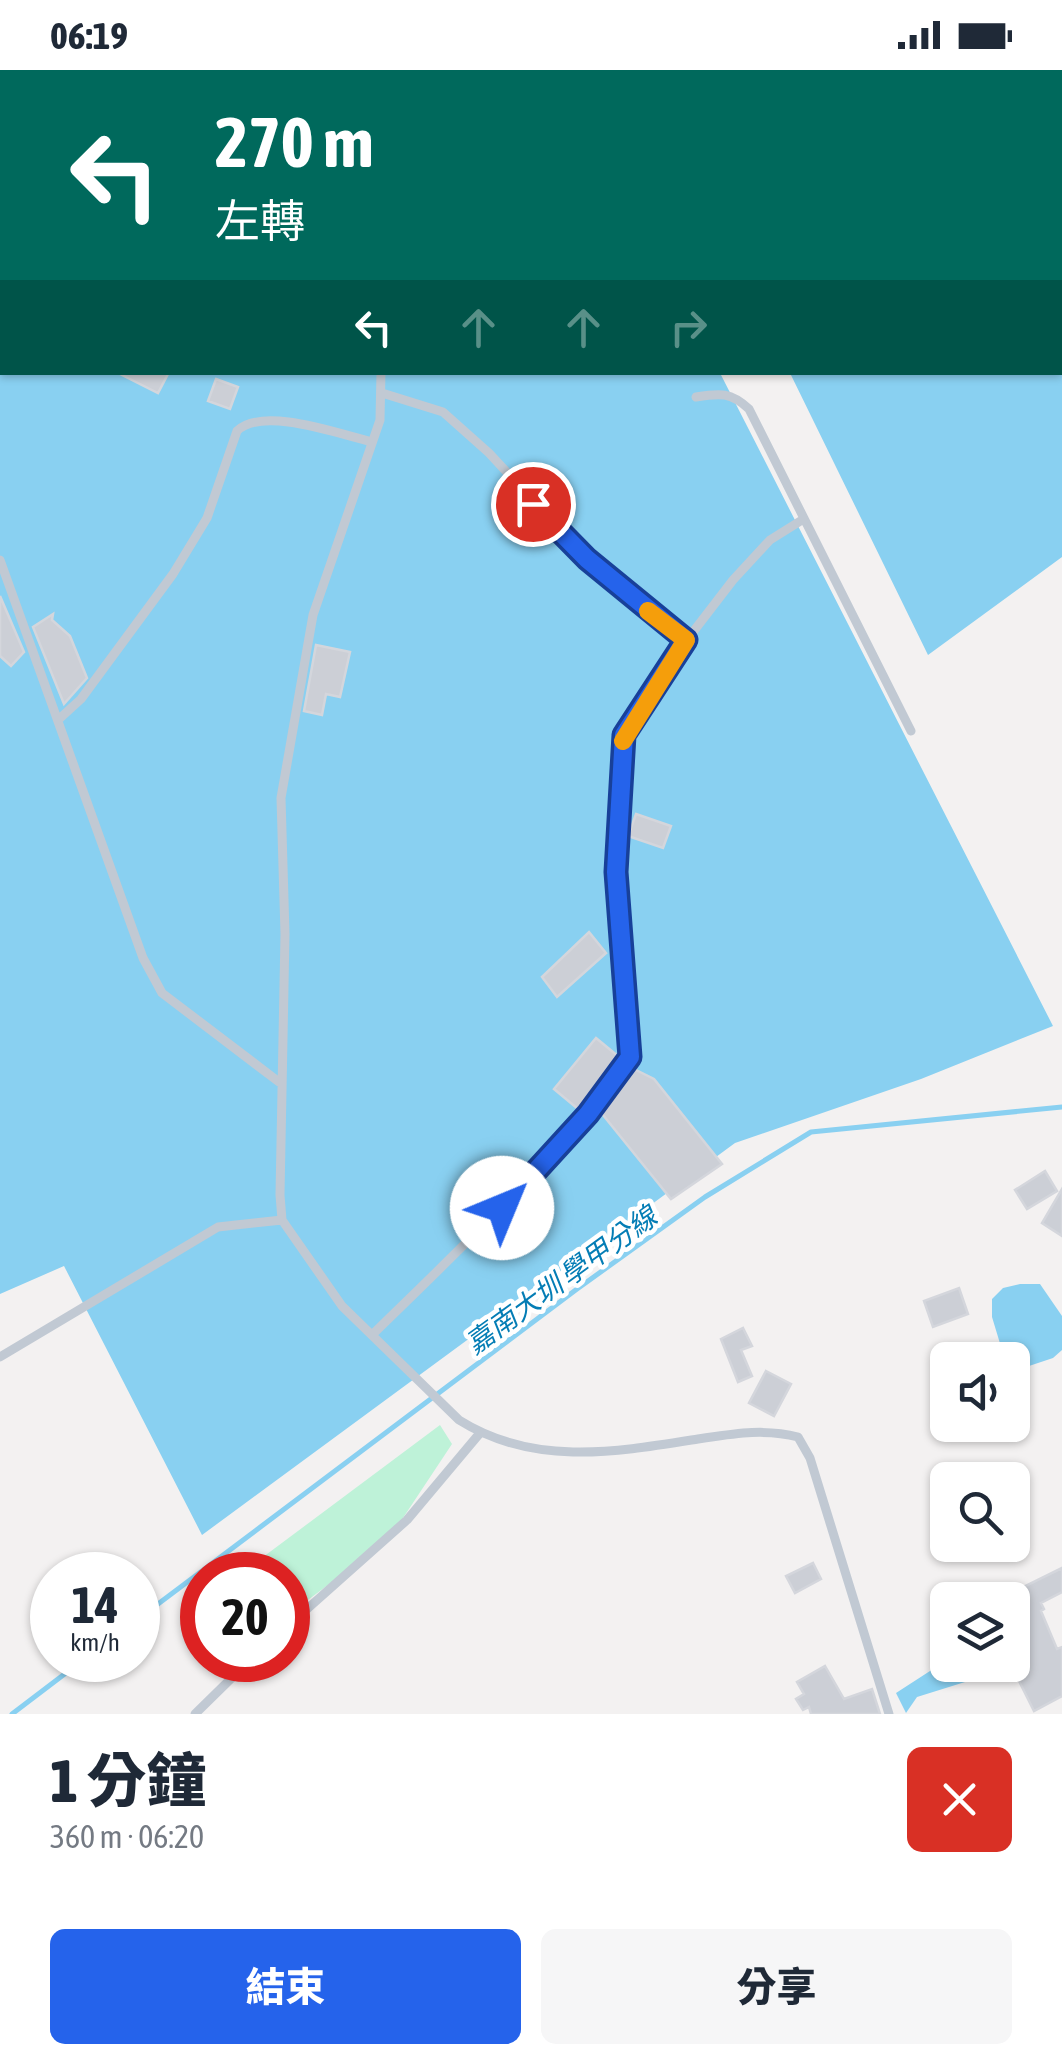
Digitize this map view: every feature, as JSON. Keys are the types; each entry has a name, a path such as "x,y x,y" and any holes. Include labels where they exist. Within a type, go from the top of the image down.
{"lane":[{"path":"380,375 382,393 372,442 313,615 281,798 286,934 279,1082 282,1220 310,1266 372,1335 440,1402 480,1433 534,1450 600,1454 748,1432 798,1437 810,1458 889,1714"},
{"path":"696,397 722,392 736,397 749,409 911,731"},
{"path":"382,393 443,412 488,453 587,559 686,640"},
{"path":"58,720 81,699 121,639 173,574 207,518 237,431 245,422 268,418 372,442"},
{"path":"372,1335 528,1182 588,1114 630,1057 616,872 624,735 686,640 770,540 802,520"},
{"path":"0,560 143,958 162,993 279,1082"},
{"path":"0,1357 218,1227 282,1220"},
{"path":"310,1606 407,1520 480,1433"},
{"path":"195,1714 228,1682"}],"green space":[{"path":"440,1425 452,1444 389,1539 310,1598 310,1552 270,1552"}],"water":[{"path":"0,375 721,375 1053,1026 921,1079 735,1143 202,1535 64,1266 0,1294"},
{"path":"791,375 1062,375 1062,557 928,655"},
{"path":"1040,1284 1062,1316 1062,1350 1053,1358 1030,1366 1030,1342 1000,1342 992,1317 992,1299 1003,1288"},
{"path":"930,1671 930,1682 965,1682 917,1697 906,1713 896,1693"}],"building":[{"path":"122,375 167,375 158,393"},
{"path":"216,379 238,387 230,409 208,401"},
{"path":"0,596 24,652 11,666 0,656"},
{"path":"53,614 52,620 70,636 87,678 64,704 33,627"},
{"path":"316,645 350,652 340,697 326,694 322,715 304,711"},
{"path":"636,814 671,826 663,848 628,836"},
{"path":"589,932 606,953 557,997 542,977"},
{"path":"596,1038 619,1057 578,1109 554,1089"},
{"path":"632,1068 654,1079 722,1164 671,1199 599,1110"},
{"path":"1045,1171 1057,1191 1027,1209 1015,1190"},
{"path":"1062,1189 1062,1236 1042,1223"},
{"path":"959,1288 968,1314 933,1327 924,1301"},
{"path":"743,1328 752,1346 741,1350 752,1376 738,1382 721,1339"},
{"path":"766,1371 791,1384 774,1416 749,1403"},
{"path":"813,1563 821,1579 795,1593 786,1576"},
{"path":"1062,1568 1062,1592 1041,1603 1041,1611 1057,1649 1062,1647 1062,1696 1034,1711 1020,1682 1030,1682 1030,1584"},
{"path":"825,1666 844,1699 872,1689 880,1714 811,1714 809,1707 803,1710 796,1699 804,1694 797,1682"}],"waterway":[{"name":"嘉南大圳 學甲分線","path":"160,1602 577,1289 705,1197 811,1132 1062,1107"},
{"name":"嘉南大圳 學甲分線","path":"12,1714 54,1682"}],"slow traffic":[{"path":"623,741 686,640 648,611"}],"route":[{"path":"502,1208 588,1114 630,1057 631,1020 618,927 619,770 624,735 686,640 587,559 533,504"}]}
